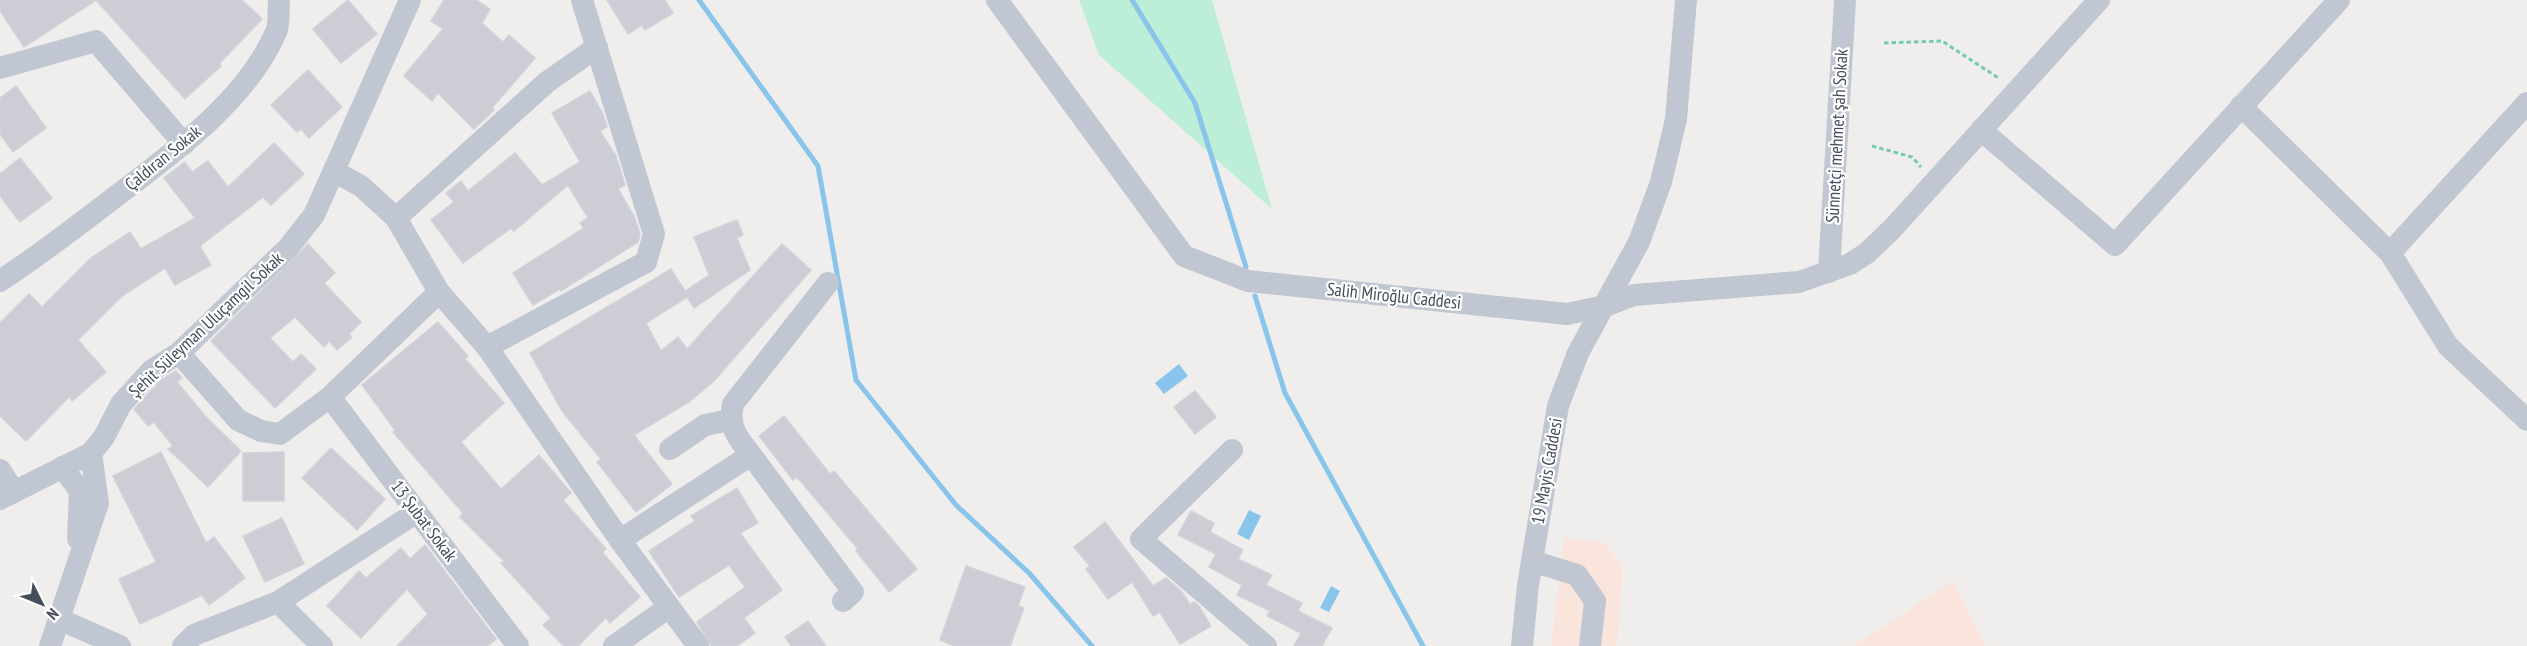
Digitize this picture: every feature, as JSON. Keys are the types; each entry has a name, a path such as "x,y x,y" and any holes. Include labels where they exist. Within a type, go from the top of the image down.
{"street":[{"name":"Çaldıran Sokak","path":"0,281 34,259 184,144 216,114 258,65 277,29 279,0"},
{"name":"Şehit Süleyman Uluçamgil Sokak","path":"91,453 104,437 121,404 152,370 179,353 288,248 314,215 410,0"},
{"path":"487,347 646,262 654,234 582,0"},
{"name":"Salih Miroğlu Caddesi","path":"997,0 1184,256 1248,281 1567,314 1605,306 1634,295 1799,282 1829,272 1867,253 1936,181 2099,0"},
{"path":"1605,306 1639,242 1661,182 1676,119 1686,0"},
{"name":"Sünnetçi mehmet şah Sokak","path":"1829,272 1845,0"},
{"path":"1982,130 2115,244 2338,0"},
{"path":"0,68 96,41 184,144"},
{"path":"396,218 547,82 597,47"},
{"path":"2390,253 2527,104"},
{"path":"2241,106 2390,253 2448,346 2527,420"},
{"path":"335,172 361,186 396,218 439,292 487,347 620,540 698,646"},
{"path":"828,283 733,404 730,420 736,434 751,455 853,592 843,602"},
{"path":"179,353 238,420 261,431 279,434 330,397 439,292"},
{"name":"19 Mayis Caddesi","path":"1522,646 1532,561 1558,406 1578,353 1605,306"},
{"name":"13 Şubat Sokak","path":"330,397 518,646"},
{"path":"670,449 705,425 730,420"},
{"path":"1232,450 1142,539 1266,646"},
{"path":"0,470 7,495 91,453 98,503 49,645"},
{"path":"620,540 751,455"},
{"path":"62,467 80,491 77,565"},
{"path":"183,646 194,634 278,602 417,512"},
{"path":"1532,561 1577,575 1595,601 1590,646"},
{"path":"278,602 322,646"},
{"path":"614,646 669,607"},
{"path":"59,619 120,646"}],"path":[{"path":"1884,43 1942,41 2018,90"},
{"path":"1872,146 1912,158 1936,181"}],"shaded area":[{"path":"1564,537 1605,543 1623,567 1617,646 1551,646"},
{"path":"1953,581 1986,646 1853,646"}],"green space":[{"path":"1079,0 1212,0 1272,209 1099,55"}],"water":[{"path":"1179,364 1188,376 1164,394 1155,383"},
{"path":"1249,510 1261,516 1249,540 1237,534"},
{"path":"1331,586 1340,591 1329,612 1320,608"}],"building":[{"path":"0,0 96,0 24,47 0,11"},
{"path":"96,0 242,0 262,19 219,64 221,66 185,99"},
{"path":"348,0 377,34 341,63 313,29"},
{"path":"444,0 476,0 490,9 482,23 503,42 509,35 535,58 492,108 494,110 474,129 438,93 432,101 404,76 443,29 431,21"},
{"path":"607,0 665,0 673,13 645,30 642,25 628,34"},
{"path":"308,70 342,107 309,138 301,129 297,132 271,105"},
{"path":"16,86 46,128 13,152 0,134 0,98"},
{"path":"590,91 603,114 607,127 600,131 616,156 625,185 618,189 634,216 640,234 638,242 561,291 560,289 533,305 513,273 584,228 580,223 588,218 568,185 514,231 511,228 463,263 431,220 454,202 446,193 461,181 468,191 515,153 542,185 580,162 552,113"},
{"path":"274,143 304,174 271,205 263,197 200,246 211,265 175,285 165,268 122,296 78,340 106,372 72,401 69,397 26,441 0,416 0,323 29,294 42,307 91,258 130,232 141,249 195,218 164,178 185,162 192,172 208,161 228,187"},
{"path":"20,158 52,198 20,222 0,196 0,174"},
{"path":"737,220 743,235 737,238 750,270 694,308 687,297 646,323 661,351 678,337 687,349 782,244 811,270 714,381 689,402 634,435 672,484 636,512 597,462 601,459 562,411 530,353 671,269 685,291 709,275 694,237"},
{"path":"308,244 335,273 324,283 361,322 349,334 352,337 337,350 329,341 324,347 295,317 270,338 293,362 301,354 316,369 275,408 211,341"},
{"path":"438,322 468,356 465,359 504,403 461,442 501,489 539,455 571,493 563,500 606,549 602,552 640,597 610,623 606,618 578,646 564,646 543,625 551,618 501,563 504,561 460,517 463,513 393,432 395,430 362,385"},
{"path":"176,371 182,378 177,382 206,417 241,451 208,487 168,449 173,446 154,422 148,426 134,409 161,380"},
{"path":"1195,391 1216,417 1195,434 1174,407"},
{"path":"784,416 830,474 834,471 917,569 889,592 856,551 858,549 797,477 793,480 759,436"},
{"path":"331,448 385,499 357,530 302,478"},
{"path":"161,452 206,543 214,537 245,578 209,605 202,595 140,624 119,579 156,562 113,476"},
{"path":"284,452 284,501 243,501 243,453"},
{"path":"737,488 758,523 740,533 782,590 744,618 755,633 737,646 711,646 697,622 745,587 729,565 679,597 649,551 695,521 691,516"},
{"path":"1191,511 1214,523 1210,532 1243,550 1238,559 1272,575 1266,585 1302,603 1298,611 1332,628 1322,646 1294,646 1301,633 1267,616 1270,611 1237,595 1242,585 1209,567 1216,554 1178,535"},
{"path":"282,518 304,564 265,582 243,536"},
{"path":"1105,522 1153,586 1166,578 1182,592 1190,605 1194,602 1199,606 1211,626 1180,644 1160,612 1153,616 1132,582 1108,599 1086,569 1090,566 1074,547"},
{"path":"425,545 496,639 488,646 397,646 428,614 407,589 361,638 327,606 359,571 366,578 401,548 410,559"},
{"path":"966,566 1025,587 1018,606 1024,608 1010,646 955,646 940,640"},
{"path":"808,621 826,646 791,646 785,637"}],"waterway":[{"path":"699,0 818,166 856,380 956,505 1029,573 1092,646"},
{"path":"1132,0 1195,103 1246,267"},
{"path":"1255,296 1285,393 1423,646"}]}
